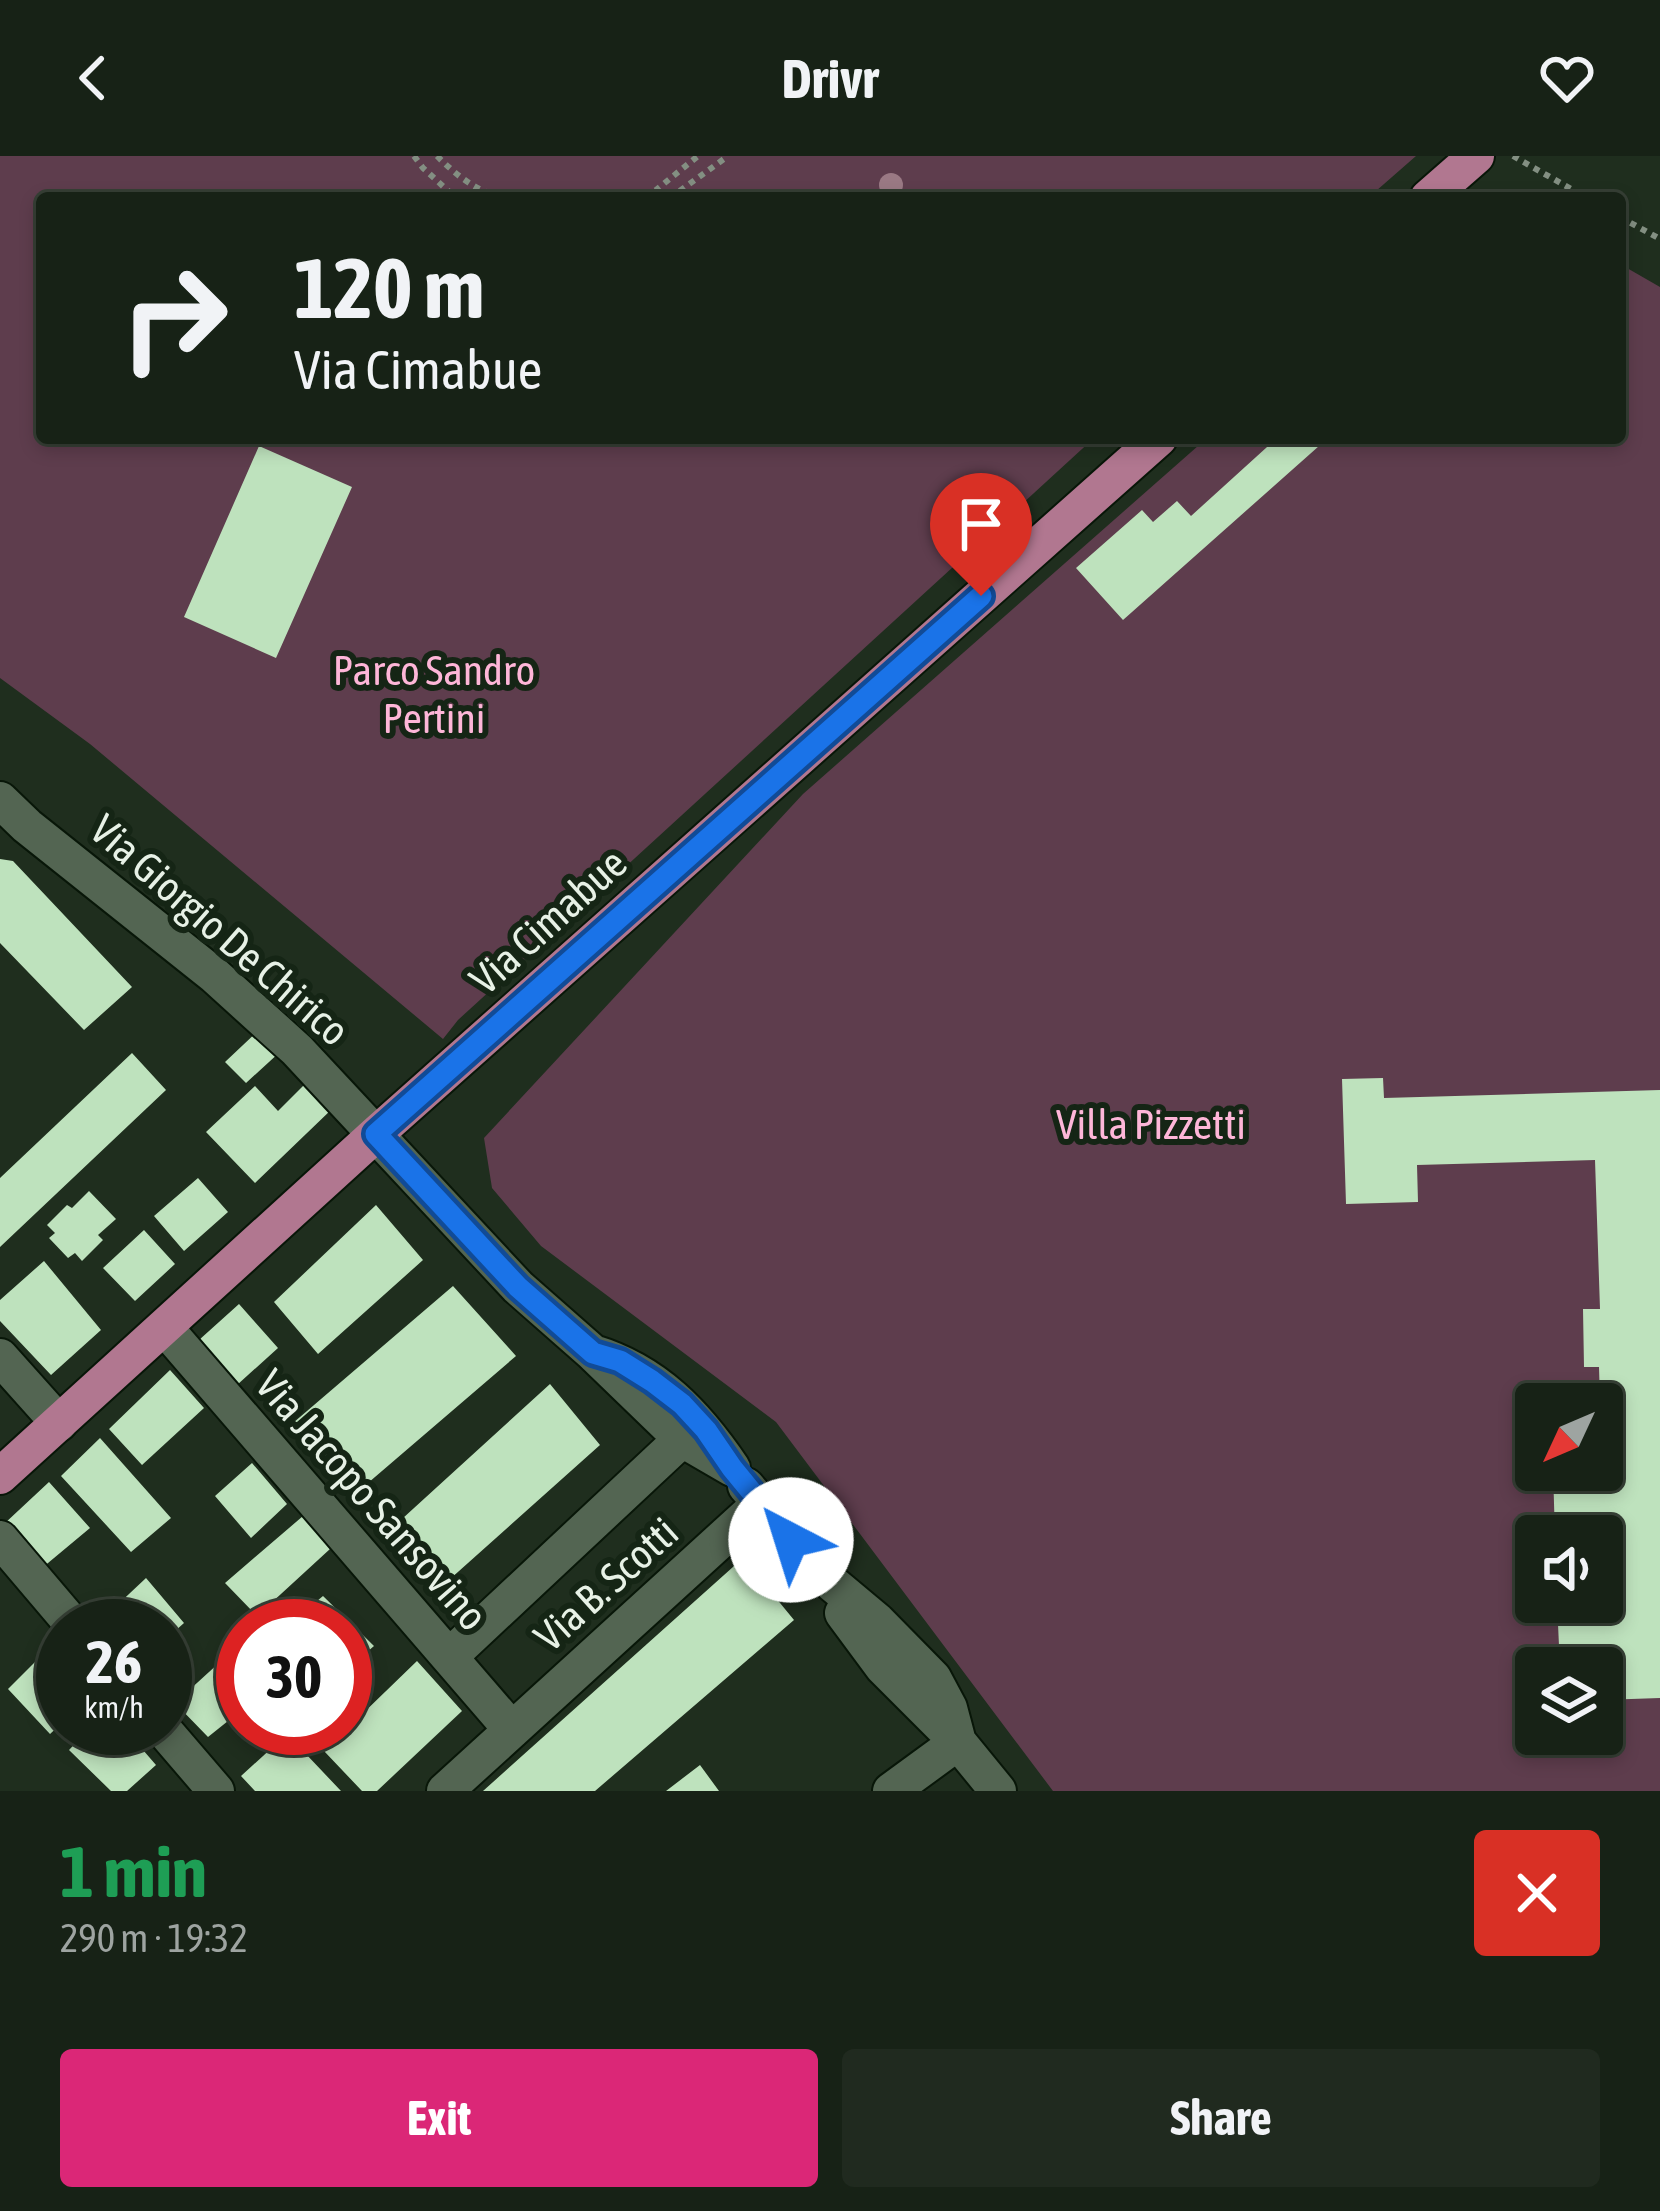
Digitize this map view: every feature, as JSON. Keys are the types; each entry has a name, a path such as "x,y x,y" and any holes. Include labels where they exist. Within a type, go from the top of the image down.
{"main road":[{"path":"1436,192 1476,156"},
{"name":"Via Cimabue","path":"0,1476 376,1134 1152,444"}],"street":[{"name":"Via Giorgio De Chirico","path":"0,800 214,975 297,1050 518,1287 593,1353"},
{"name":"Via Jacopo Sansovino","path":"165,1328 512,1730"},
{"path":"593,1353 682,1439 732,1468"},
{"path":"593,1353 620,1361 682,1404 822,1575 847,1618 896,1660 998,1791"},
{"path":"0,1358 59,1423"},
{"path":"449,1658 682,1439"},
{"name":"Via B. Scotti","path":"445,1791 760,1504"},
{"path":"0,1539 51,1599"},
{"path":"891,1791 958,1742"},
{"path":"185,1755 216,1791"}],"path":[{"path":"414,156 449,192"},
{"path":"437,156 456,176 484,192"},
{"path":"650,192 698,156"},
{"path":"678,192 728,156"},
{"path":"1514,156 1577,192"},
{"path":"1626,220 1660,239"}],"green space":[{"name":"Parco Sandro Pertini","path":"0,156 1416,156 1375,192 36,192 36,444 1087,444 458,1020 443,1039 90,744 0,678"},
{"name":"Villa Pizzetti","path":"1626,267 1660,287 1660,1791 1053,1791 776,1422 541,1246 492,1188 484,1138 803,794 1200,444 1626,444"}],"building":[{"path":"1270,444 1321,444 1123,620 1076,568 1142,510 1153,522 1177,501 1191,516"},
{"path":"259,446 352,487 276,658 184,617"},
{"path":"0,859 13,861 132,987 84,1030 0,943"},
{"path":"260,1029 281,1051 246,1083 225,1062"},
{"path":"132,1053 166,1090 0,1247 0,1178"},
{"path":"1383,1078 1384,1098 1660,1090 1660,1698 1623,1699 1623,1647 1559,1647 1558,1623 1623,1623 1623,1515 1554,1515 1554,1491 1623,1491 1623,1383 1599,1383 1599,1367 1584,1367 1583,1309 1600,1309 1595,1160 1417,1165 1418,1202 1346,1204 1342,1079"},
{"path":"306,1083 332,1109 255,1183 206,1132 255,1086 278,1111"},
{"path":"198,1178 228,1212 184,1251 154,1216"},
{"path":"89,1191 116,1219 98,1235 103,1240 82,1261 75,1253 68,1258 49,1238 55,1233 47,1225"},
{"path":"376,1205 423,1260 318,1354 274,1302"},
{"path":"144,1230 175,1264 135,1301 103,1268"},
{"path":"44,1261 101,1330 51,1375 0,1321 0,1300"},
{"path":"453,1286 516,1356 354,1495 293,1423"},
{"path":"239,1304 278,1348 237,1385 199,1340"},
{"path":"170,1370 204,1408 142,1465 109,1429"},
{"path":"550,1384 600,1445 440,1588 391,1529"},
{"path":"100,1438 171,1518 131,1552 61,1476"},
{"path":"252,1463 287,1504 251,1538 215,1496"},
{"path":"49,1482 90,1528 42,1568 4,1524"},
{"path":"303,1516 330,1549 276,1599 241,1599 225,1583"},
{"path":"743,1558 794,1620 595,1791 483,1791"},
{"path":"146,1578 164,1599 124,1599"},
{"path":"36,1661 36,1719 8,1689"},
{"path":"417,1661 462,1711 377,1791 362,1791 328,1755 372,1755 372,1705"},
{"path":"216,1666 216,1731 208,1737 192,1721 192,1688"},
{"path":"74,1755 147,1755 156,1765 127,1791 111,1791"},
{"path":"264,1755 307,1755 341,1791 255,1791 241,1776"},
{"path":"700,1765 719,1791 666,1791"}],"route":[{"path":"791,1540 682,1404 620,1361 593,1353 518,1287 376,1134 981,596"}]}
